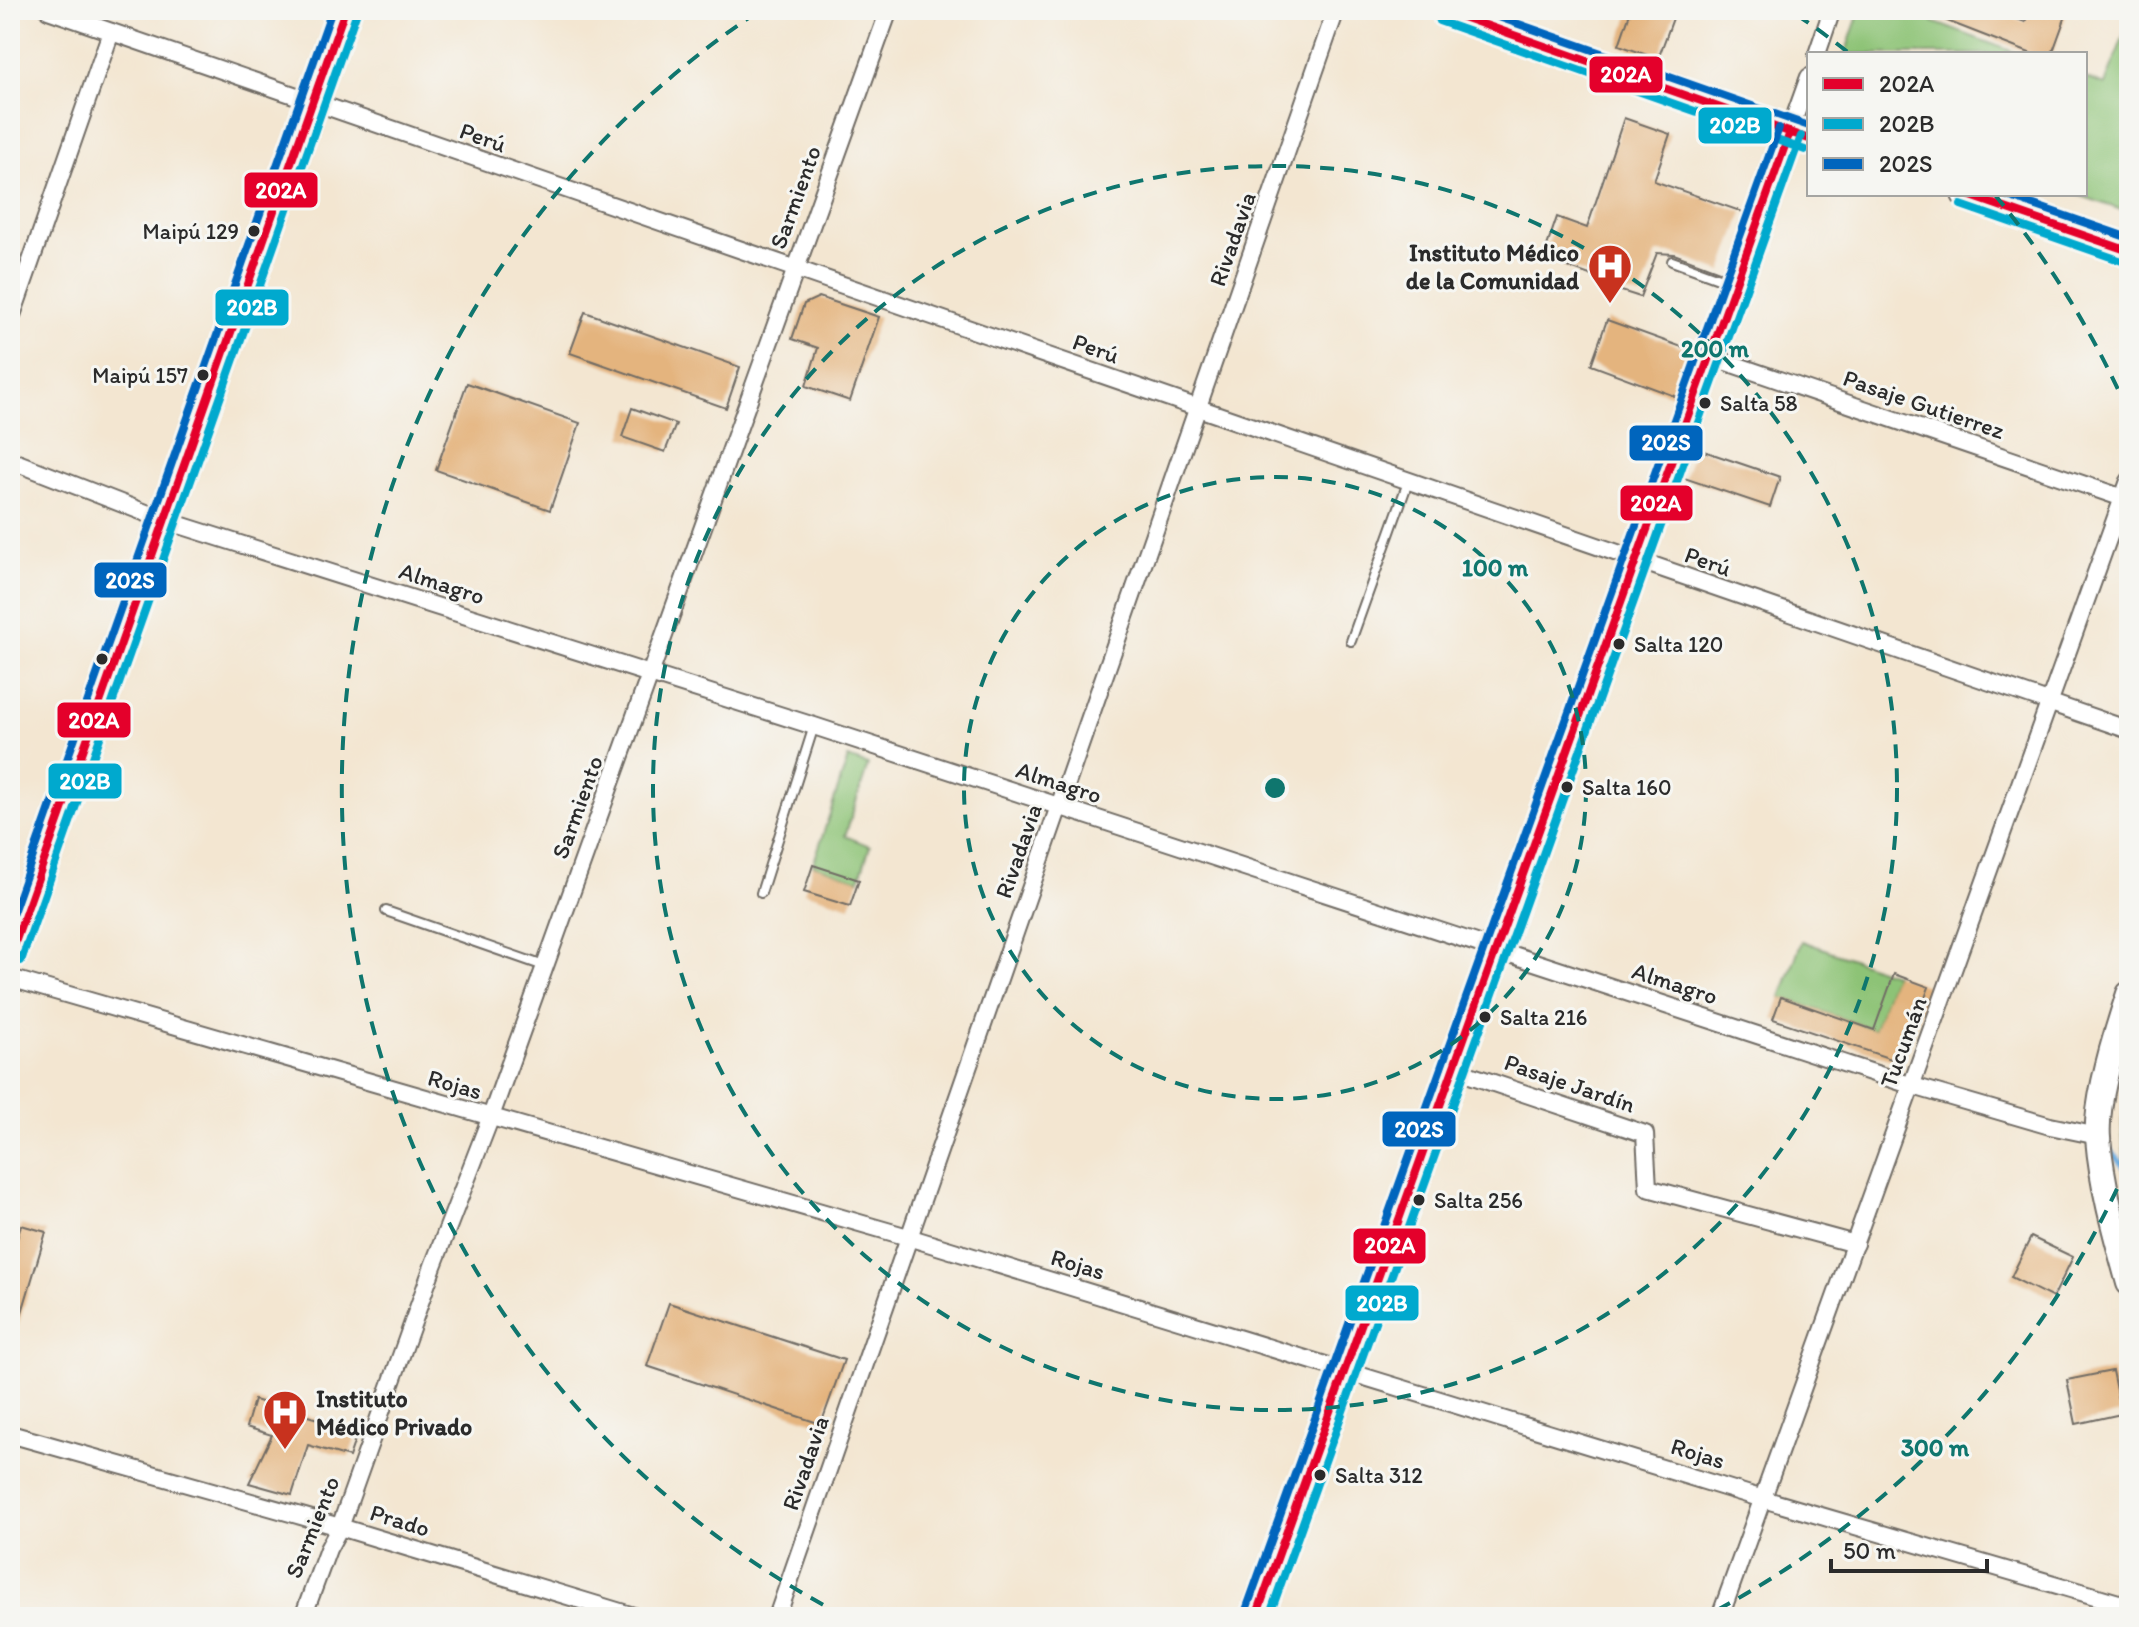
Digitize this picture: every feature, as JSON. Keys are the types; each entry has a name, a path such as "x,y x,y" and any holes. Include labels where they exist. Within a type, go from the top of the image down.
{"main road":[{"path":"1443,10 1800,135"},
{"path":"1971,196 2129,251"},
{"path":"2129,994 2112,1051 2098,1136 2116,1236 2129,1283"}],"street":[{"name":"Perú","path":"48,10 794,271 2129,730"},
{"path":"10,957 345,10"},
{"name":"Sarmiento","path":"303,1617 328,1549 340,1527 433,1266 490,1119 889,10"},
{"name":"Rivadavia","path":"777,1617 1336,10"},
{"path":"1818,52 1832,10"},
{"path":"10,321 111,32"},
{"path":"1256,1617 1735,284 1800,135 1807,90"},
{"name":"Pasaje Gutierrez","path":"1709,356 2123,498"},
{"name":"Almagro","path":"10,460 164,520 814,726 1913,1086 2098,1136"},
{"name":"Tucumán","path":"1720,1617 2129,481"},
{"name":"Rojas","path":"10,978 490,1119 908,1237 1763,1499 2129,1606"},
{"name":"Pasaje Jardín","path":"1452,1069 1645,1134 1648,1188 1855,1244"},
{"name":"Prado","path":"10,1434 340,1527 637,1617"}],"lane":[{"path":"1672,261 1735,284"},
{"path":"1351,641 1408,482"},
{"path":"761,893 814,726"},
{"path":"386,911 545,966"}],"green space":[{"path":"1860,10 1937,10 1933,22 2014,52 1846,52"},
{"path":"2129,21 2127,212 2082,196 2087,196 2087,79 2105,85"},
{"path":"848,758 868,765 845,836 870,846 859,880 813,865"},
{"path":"1802,941 1894,974 1874,1030 1781,997"},
{"path":"2129,1061 2129,1216 2122,1125"}],"building":[{"path":"1631,10 1676,10 1658,59 1619,45"},
{"path":"1919,10 1993,10 2025,22 2030,10 2068,10 2053,52 2027,52"},
{"path":"1624,118 1670,134 1654,181 1743,212 1722,272 1674,254 1657,253 1640,297 1618,290 1620,286 1543,258 1557,217 1587,228"},
{"path":"819,297 879,317 850,401 806,386 818,348 792,339 804,304"},
{"path":"585,312 740,367 726,408 570,353"},
{"path":"1607,320 1693,351 1677,397 1591,365"},
{"path":"467,383 580,423 550,510 436,470"},
{"path":"632,408 676,424 665,452 622,437"},
{"path":"1695,448 1780,477 1770,507 1684,478"},
{"path":"813,865 859,880 850,906 804,892"},
{"path":"1894,974 1929,987 1905,1052 1891,1059 1773,1019 1781,997 1874,1030"},
{"path":"21,1225 46,1232 14,1339 10,1338 10,1264"},
{"path":"2031,1237 2073,1257 2053,1298 2011,1277"},
{"path":"669,1303 844,1360 821,1424 647,1366"},
{"path":"2112,1371 2121,1414 2076,1424 2067,1380"},
{"name":"Instituto Médico Privado","path":"254,1400 358,1431 349,1457 308,1445 292,1495 249,1483 272,1435 246,1427"}],"waterway":[{"path":"2108,1148 2129,1172"}],"transit line":[{"name":"202S","path":"10,921 332,10"},
{"name":"202A","path":"10,957 345,10"},
{"name":"202A","path":"1443,10 1807,138"},
{"name":"202S","path":"1479,10 1807,125"},
{"name":"202B","path":"21,961 356,14"},
{"name":"202B","path":"1439,21 1805,150"},
{"name":"202S","path":"1245,1613 1779,128"},
{"name":"202A","path":"1256,1617 1790,132"},
{"name":"202B","path":"1269,1617 1801,136"},
{"name":"202A","path":"1971,196 2129,251"},
{"name":"202S","path":"2008,196 2129,238"},
{"name":"202B","path":"1961,205 2125,262"}],"place":[{"name":"Maipú 129","path":"254,231"},
{"name":"Instituto Médico de la Comunidad","path":"1610,305"},
{"name":"Maipú 157","path":"203,375"},
{"name":"Salta 58","path":"1705,403"},
{"name":"Salta 120","path":"1619,644"},
{"name":"Salta 160","path":"1567,787"},
{"name":"Salta 216","path":"1485,1017"},
{"name":"Salta 256","path":"1419,1200"},
{"name":"Instituto Médico Privado","path":"285,1451"},
{"name":"Salta 312","path":"1320,1475"}]}
